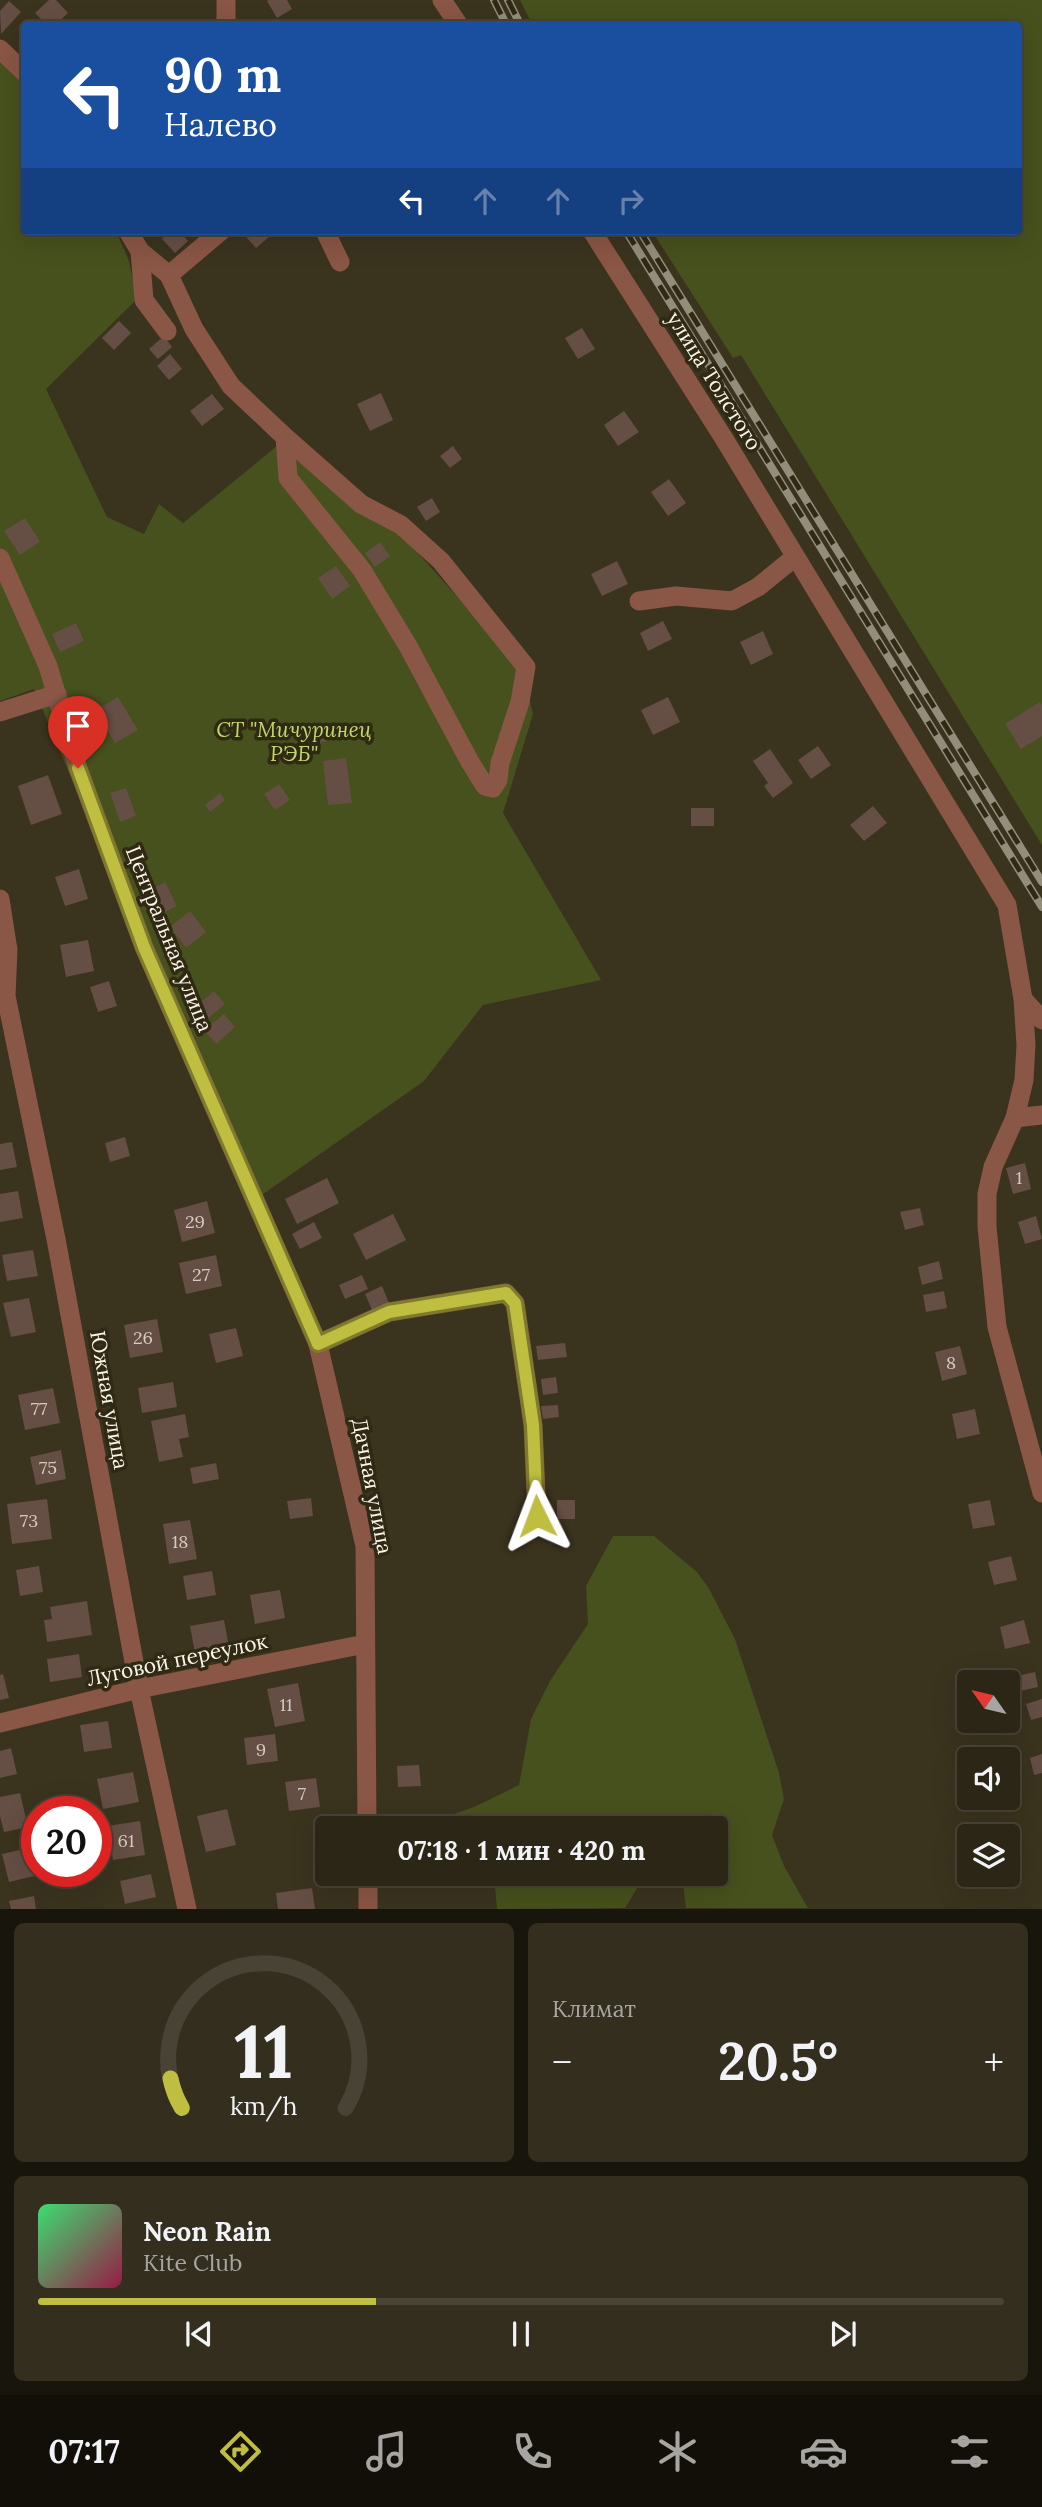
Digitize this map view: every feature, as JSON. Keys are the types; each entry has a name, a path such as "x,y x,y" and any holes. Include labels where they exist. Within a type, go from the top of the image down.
{"street":[{"path":"226,0 226,21"},
{"path":"442,0 456,21"},
{"path":"0,49 21,69"},
{"path":"130,235 139,251 169,275 194,330 231,386 362,504 401,524 441,561 526,667 520,702 500,763 498,780 493,788 485,786 470,762 408,646 362,570 288,478 285,437"},
{"path":"169,275 216,235"},
{"path":"327,235 340,262"},
{"name":"улица Толстого","path":"595,235 723,438 1007,905 1023,999 1026,1045 1024,1080 1015,1118 993,1167 987,1194 987,1227 996,1328 1042,1493"},
{"path":"139,251 144,300 167,331"},
{"path":"639,601 676,596 732,601 758,587 795,557"},
{"name":"Центральная улица","path":"0,558 48,666 78,768 144,947 256,1203"},
{"path":"0,712 57,694"},
{"name":"Южная улица","path":"0,899 8,950 6,996 59,1253 139,1689 187,1909"},
{"path":"1023,999 1042,1020"},
{"path":"1015,1118 1042,1115"},
{"name":"Дачная улица","path":"256,1203 318,1344 365,1546 367,1816"},
{"path":"318,1344 389,1312 506,1293 515,1303 533,1425 537,1516"},
{"name":"Луговой переулок","path":"0,1723 139,1689 365,1644"},
{"path":"368,1886 368,1909"}],"green space":[{"path":"520,0 1042,0 1042,845 741,355 733,358 655,235 1022,235 1022,21 530,21"},
{"name":"СТ \"Мичуринец РЭБ\"","path":"0,62 21,80 21,235 118,235 129,261 137,299 46,389 107,517 144,534 159,504 183,523 283,441 401,534 522,669 533,714 503,813 601,980 483,1005 424,1081 249,1204 34,689 0,701"},
{"path":"613,1536 654,1536 697,1572 708,1587 735,1639 779,1773 784,1799 772,1835 784,1866 808,1908 686,1908 683,1886 728,1886 728,1816 448,1816 474,1807 519,1785 531,1719 550,1681 588,1624 586,1586"},
{"path":"495,1886 638,1886 625,1908 497,1909"}],"building":[{"path":"49,0 56,0 68,13 59,21 43,21 35,13"},
{"path":"287,0 292,9 277,18 267,1"},
{"path":"9,1 21,12 1,34 0,11"},
{"path":"166,235 183,235 188,241 175,253 162,239"},
{"path":"245,235 271,235 256,248"},
{"path":"119,321 131,333 114,350 102,338"},
{"path":"582,328 595,349 578,359 565,338"},
{"path":"164,336 172,347 158,359 149,349"},
{"path":"170,354 182,369 169,380 157,366"},
{"path":"381,393 393,420 370,431 357,404"},
{"path":"212,394 224,409 202,426 190,411"},
{"path":"624,411 639,432 618,446 604,425"},
{"path":"453,446 462,459 450,468 440,456"},
{"path":"669,479 686,503 668,516 651,492"},
{"path":"432,498 440,512 426,521 417,507"},
{"path":"25,518 40,542 20,555 4,531"},
{"path":"380,542 390,556 375,567 365,553"},
{"path":"617,561 628,584 602,596 591,574"},
{"path":"336,566 350,586 332,599 318,578"},
{"path":"663,621 672,639 648,651 640,633"},
{"path":"76,623 84,641 60,652 52,634"},
{"path":"763,631 773,654 751,665 740,642"},
{"path":"118,697 138,730 115,743 96,710"},
{"path":"668,697 680,722 653,735 641,710"},
{"path":"1040,702 1042,736 1021,749 1005,724"},
{"path":"331,724 335,739 313,745 309,730"},
{"path":"818,746 831,765 811,779 798,760"},
{"path":"770,749 793,783 773,798 764,786 768,783 753,761"},
{"path":"346,758 352,803 328,805 323,761"},
{"path":"48,775 62,814 31,825 18,786"},
{"path":"279,784 290,800 275,810 264,794"},
{"path":"126,788 136,816 120,822 110,793"},
{"path":"220,793 225,800 210,812 205,805"},
{"path":"873,806 887,823 864,841 850,825"},
{"path":"691,808 714,808 714,826 691,826"},
{"path":"79,869 88,899 65,906 55,877"},
{"path":"165,882 177,906 159,915 147,892"},
{"path":"190,911 206,932 186,948 170,927"},
{"path":"88,940 94,971 66,977 60,945"},
{"path":"109,981 117,1006 98,1012 90,987"},
{"path":"214,991 225,1004 203,1023 192,1010"},
{"path":"224,1014 235,1027 216,1044 204,1030"},
{"path":"125,1137 130,1156 110,1162 105,1143"},
{"path":"12,1142 17,1167 0,1170 0,1144"},
{"path":"1025,1163 1031,1189 1013,1194 1006,1168"},
{"path":"327,1178 339,1203 297,1224 285,1199"},
{"path":"18,1191 23,1218 0,1222 0,1194"},
{"path":"207,1201 215,1233 182,1242 174,1210"},
{"path":"920,1208 924,1225 905,1230 900,1212"},
{"path":"393,1214 406,1240 366,1260 353,1234"},
{"path":"1036,1216 1042,1239 1025,1244 1018,1222"},
{"path":"314,1222 322,1238 300,1249 292,1234"},
{"path":"33,1250 38,1276 7,1281 2,1255"},
{"path":"216,1255 222,1286 186,1294 179,1263"},
{"path":"939,1261 943,1279 922,1285 918,1267"},
{"path":"362,1275 368,1289 345,1299 339,1285"},
{"path":"382,1286 389,1303 372,1310 365,1294"},
{"path":"944,1291 947,1308 926,1312 923,1295"},
{"path":"29,1298 36,1332 11,1337 3,1303"},
{"path":"157,1319 163,1352 130,1358 124,1325"},
{"path":"236,1328 243,1356 216,1363 209,1334"},
{"path":"565,1343 567,1357 538,1360 536,1346"},
{"path":"960,1346 967,1374 942,1381 935,1352"},
{"path":"556,1377 558,1393 543,1395 541,1379"},
{"path":"173,1382 177,1407 142,1413 138,1388"},
{"path":"53,1388 60,1423 25,1430 18,1395"},
{"path":"558,1405 559,1417 543,1419 541,1406"},
{"path":"975,1409 980,1434 957,1439 952,1414"},
{"path":"185,1414 189,1437 179,1439 183,1457 159,1462 151,1421"},
{"path":"61,1450 66,1479 36,1485 30,1457"},
{"path":"216,1463 219,1479 193,1484 190,1468"},
{"path":"311,1498 313,1516 290,1519 287,1501"},
{"path":"47,1499 52,1539 12,1544 7,1504"},
{"path":"557,1500 575,1500 575,1519 557,1519"},
{"path":"990,1500 995,1525 973,1529 968,1504"},
{"path":"190,1520 197,1559 169,1564 163,1524"},
{"path":"1011,1556 1017,1580 994,1585 988,1562"},
{"path":"39,1566 43,1592 20,1596 16,1570"},
{"path":"212,1571 216,1595 187,1600 183,1576"},
{"path":"280,1590 285,1618 255,1624 250,1595"},
{"path":"87,1601 92,1635 47,1642 44,1620 52,1619 50,1607"},
{"path":"224,1620 229,1647 195,1653 190,1626"},
{"path":"1024,1620 1030,1643 1005,1649 1000,1627"},
{"path":"79,1654 82,1677 50,1682 47,1659"},
{"path":"1035,1672 1038,1687 1020,1691 1020,1675"},
{"path":"3,1674 9,1698 0,1700 0,1675"},
{"path":"298,1683 305,1721 275,1727 267,1689"},
{"path":"1042,1699 1042,1717 1031,1720 1026,1704"},
{"path":"108,1721 112,1748 84,1752 80,1725"},
{"path":"275,1734 278,1761 247,1765 244,1738"},
{"path":"11,1748 17,1774 0,1778 0,1751"},
{"path":"1042,1754 1042,1773 1034,1775 1030,1758"},
{"path":"419,1765 421,1786 398,1787 397,1766"},
{"path":"133,1772 139,1802 112,1807 112,1796 100,1796 97,1779"},
{"path":"316,1778 320,1807 289,1811 285,1782"},
{"path":"20,1793 21,1828 4,1832 0,1816 0,1797"},
{"path":"227,1809 236,1845 206,1852 197,1816"},
{"path":"140,1821 145,1855 113,1860 112,1825"},
{"path":"21,1850 21,1879 9,1882 2,1854"},
{"path":"151,1874 156,1897 125,1904 120,1881"},
{"path":"312,1888 315,1909 278,1909 276,1893"},
{"path":"34,1896 36,1909 11,1909 9,1901"}],"railway":[{"path":"494,0 504,21"},
{"path":"508,0 518,21"},
{"path":"628,235 1042,907"},
{"path":"642,235 1042,882"}],"route":[{"path":"78,768 144,947 318,1344 389,1312 506,1293 515,1303 533,1425 537,1516"}]}
